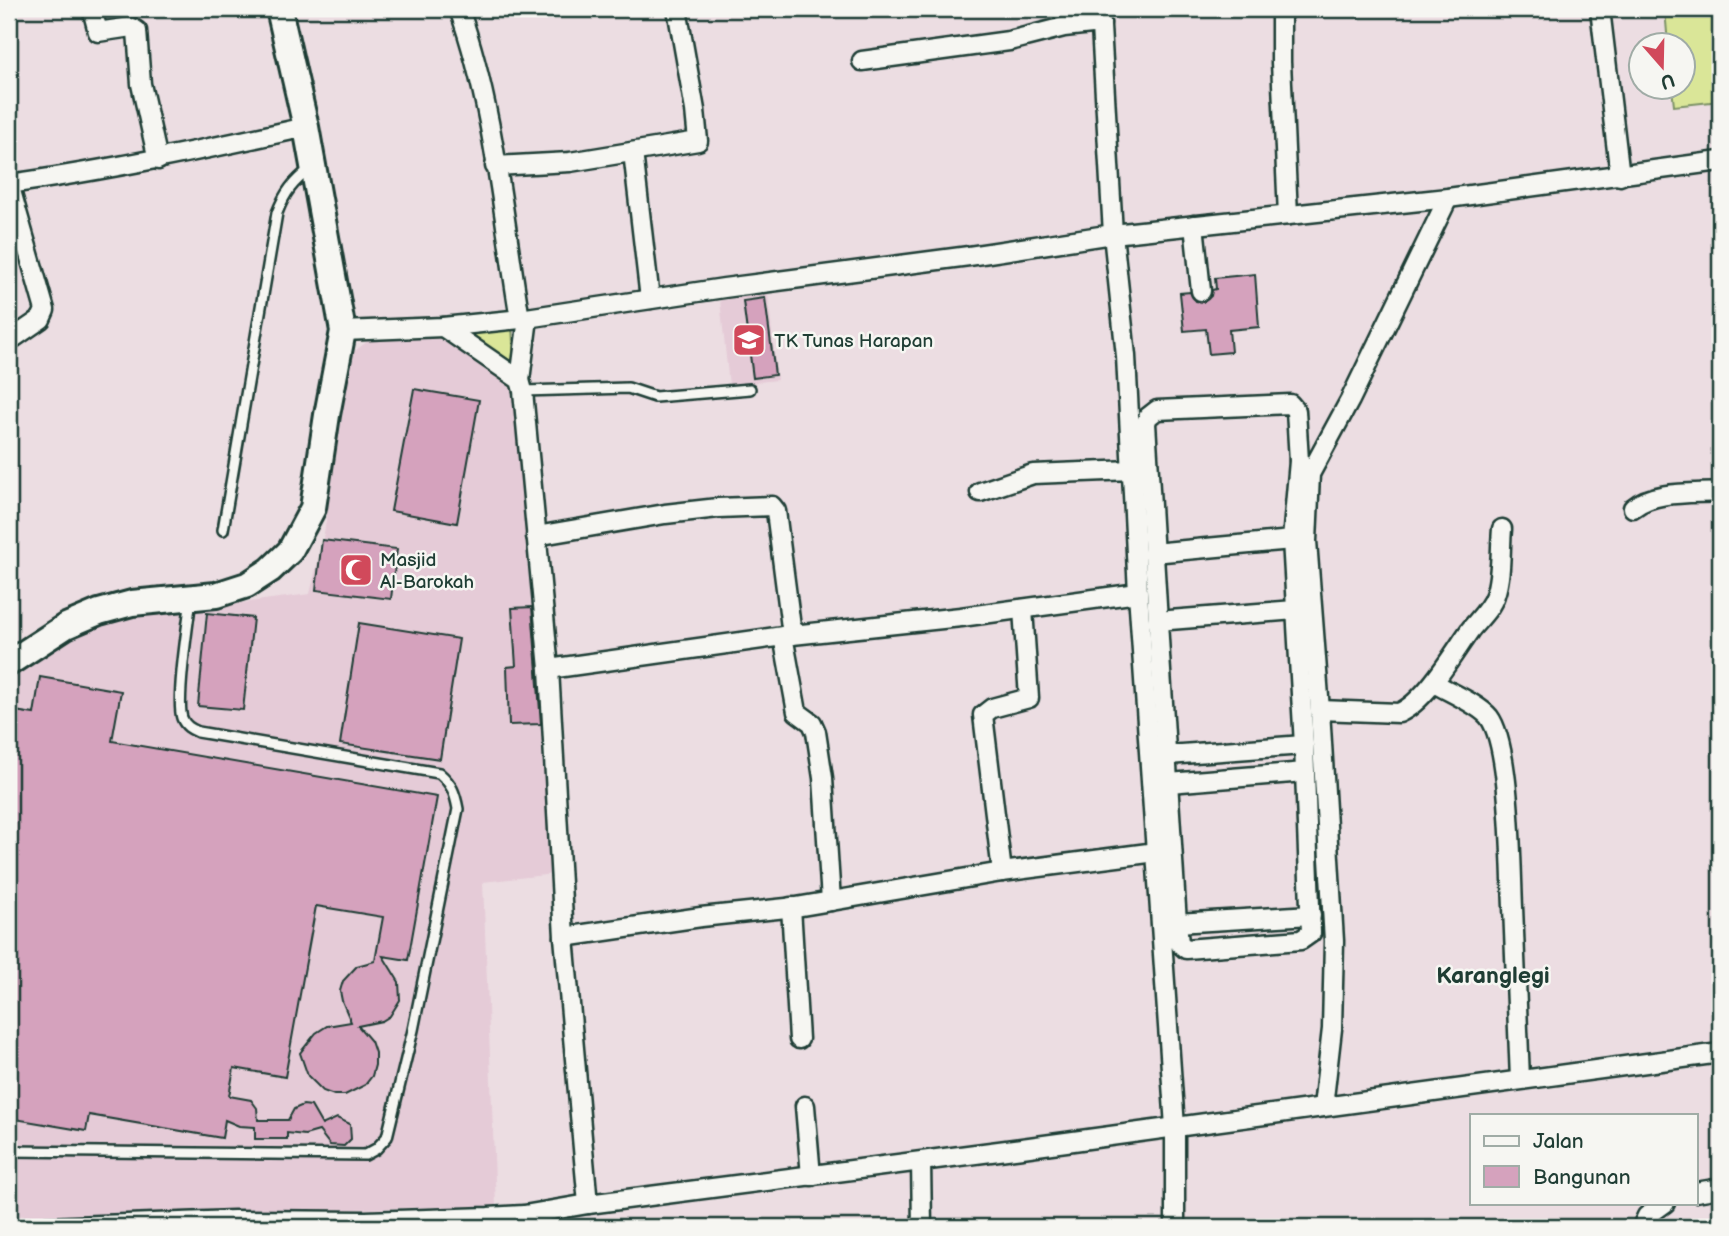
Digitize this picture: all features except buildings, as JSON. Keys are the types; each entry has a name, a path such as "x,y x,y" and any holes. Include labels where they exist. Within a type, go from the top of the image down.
{"street":[{"path":"92,9 98,32 131,27 137,31 141,84 159,160"},
{"path":"9,663 66,626 99,612 132,603 216,595 247,585 270,570 290,551 313,508 343,331 306,127 279,9"},
{"path":"459,9 478,69 524,319 521,385 531,457 549,669 564,937 588,1205"},
{"path":"495,166 570,162 698,141 677,9"},
{"path":"1281,9 1289,215"},
{"path":"1600,9 1619,176"},
{"path":"862,61 1009,41 1100,16 1113,234 1126,356 1138,593 1175,1127 1175,1227"},
{"path":"9,341 41,319 45,310 9,184 159,160 306,127"},
{"path":"633,152 650,299"},
{"path":"343,331 443,327 524,319 1113,234 1448,198 1720,161"},
{"path":"1323,1107 1332,1029 1334,941 1304,468 1296,411 1290,404 1157,410 1146,423 1179,943 1186,949 1301,940 1311,933 1311,915 1292,540 1304,468 1350,400 1448,198"},
{"path":"1194,225 1201,291"},
{"path":"443,327 521,385"},
{"path":"980,492 1033,474 1132,470"},
{"path":"1633,508 1641,501 1655,497 1720,492"},
{"path":"536,536 664,514 772,506 776,511 797,712 812,723 816,732 823,778 831,901"},
{"path":"1320,710 1399,713 1406,710 1434,683 1491,604 1496,592 1502,529"},
{"path":"1153,553 1292,540"},
{"path":"549,669 788,635 1023,609 1138,593"},
{"path":"1002,872 983,715 992,708 1029,698 1023,609"},
{"path":"1157,621 1295,610"},
{"path":"1434,683 1488,716 1497,733 1501,751 1509,821 1520,1079"},
{"path":"1168,755 1304,745"},
{"path":"1169,783 1305,772"},
{"path":"564,937 702,917 791,908 1002,872 1156,852"},
{"path":"791,908 799,1039"},
{"path":"1177,923 1311,915"},
{"path":"46,1227 234,1220 525,1221 588,1205 1720,1053"},
{"path":"806,1106 811,1176"},
{"path":"921,1162 922,1227"},
{"path":"1698,1192 1720,1188"},
{"path":"1642,1227 1647,1216 1664,1204"}],"lane":[{"path":"223,530 277,213 292,183 312,167"},
{"path":"521,385 628,388 655,397 750,389"},
{"path":"9,1151 365,1155 387,1138 413,1030 458,809 455,795 450,783 439,773 198,732 188,727 182,717 181,691 191,598"}],"shaded area":[{"name":"TK Tunas Harapan","path":"768,294 777,380 729,385 720,300"},
{"path":"372,338 437,338 478,355 516,382 540,591 554,874 483,882 496,1206 9,1216 9,669 54,640 130,611 210,607 310,594 323,539 352,353"}],"green space":[{"path":"1665,9 1720,9 1720,101 1674,106 1674,102 1698,102 1698,32 1667,32"},
{"path":"512,324 514,364 460,331"}],"place":[{"name":"TK Tunas Harapan","path":"749,340"},
{"name":"Masjid Al-Barokah","path":"356,570"}],"district":[{"name":"Karanglegi","path":"1493,975"}]}
